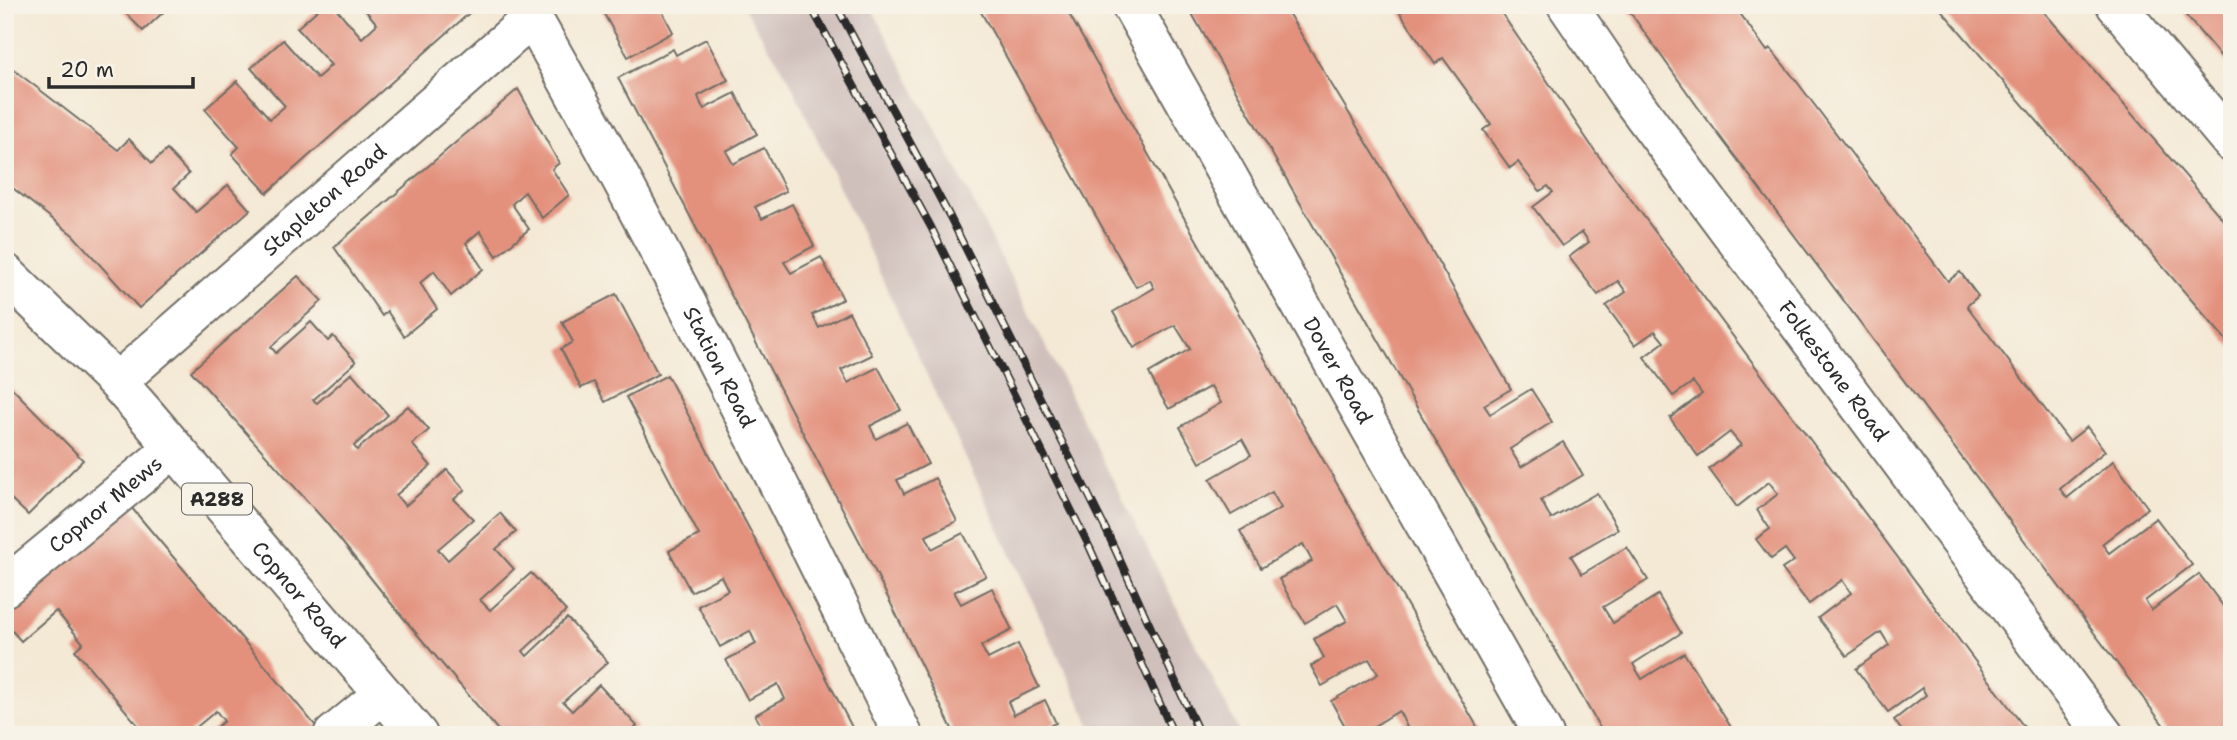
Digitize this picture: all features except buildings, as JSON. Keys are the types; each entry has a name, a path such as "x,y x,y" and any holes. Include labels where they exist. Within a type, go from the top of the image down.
{"street":[{"name":"Dover Road","path":"1131,5 1544,735"},
{"name":"Folkestone Road","path":"1567,5 1635,104 2104,735"},
{"path":"2116,5 2232,143"},
{"name":"Stapleton Road","path":"117,382 528,12"},
{"name":"Station Road","path":"528,12 662,260 903,735"},
{"name":"Copnor Road","path":"5,273 117,382 418,735"},
{"name":"Copnor Mews","path":"5,587 173,449"},
{"path":"332,735 383,694"}],"shaded area":[{"path":"742,5 870,5 954,164 1241,735 1095,735 789,79"}],"railway":[{"path":"810,5 931,227 1090,548 1174,735"},
{"path":"836,5 950,217 1107,532 1200,735"}]}
